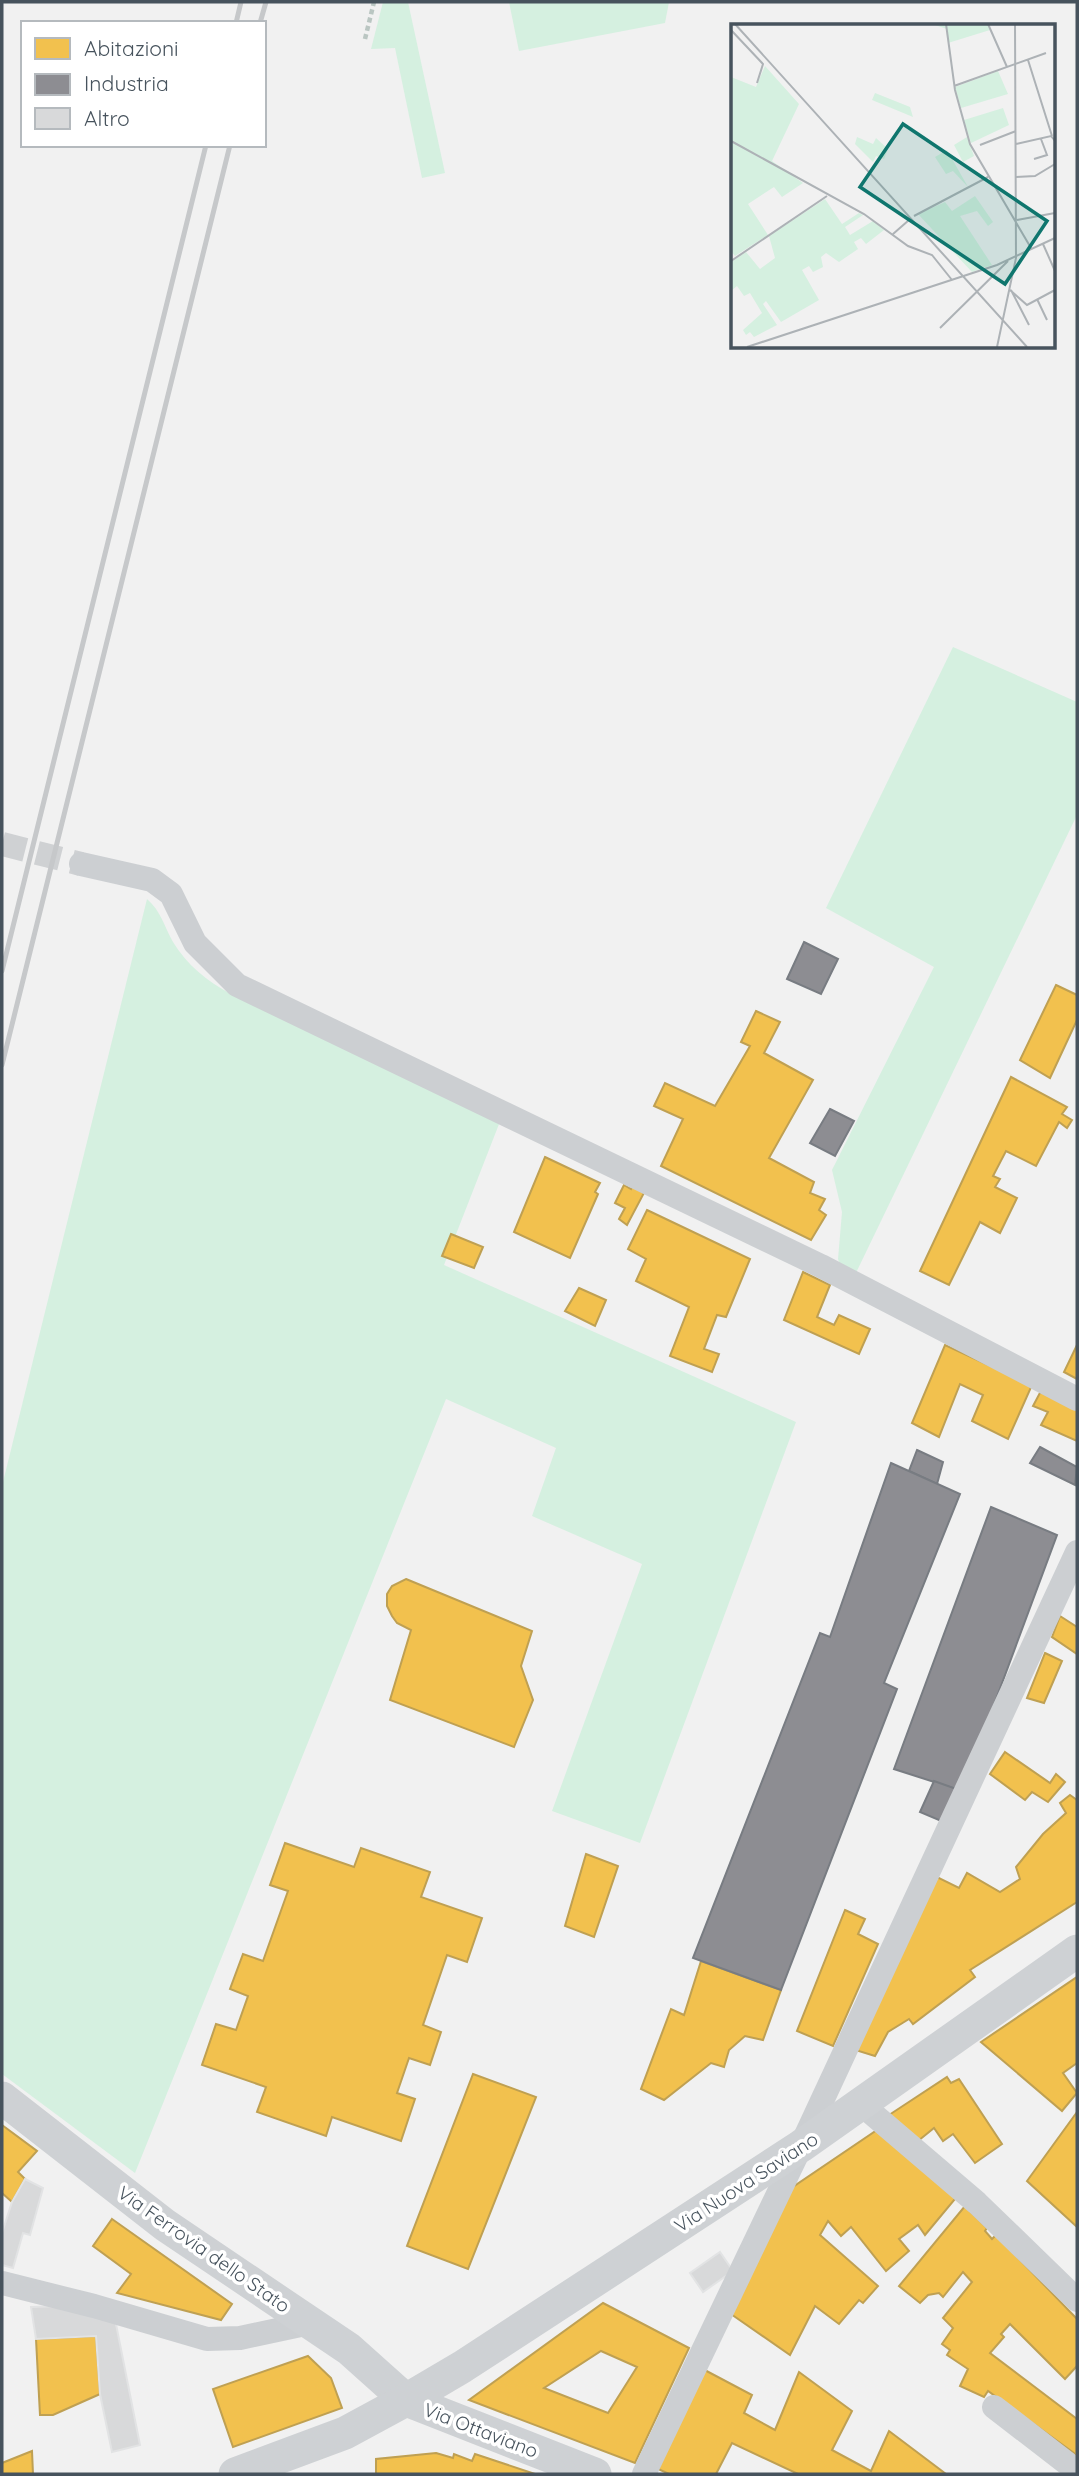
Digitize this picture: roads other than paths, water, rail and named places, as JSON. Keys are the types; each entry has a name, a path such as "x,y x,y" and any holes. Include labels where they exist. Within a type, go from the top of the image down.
{"main road":[{"name":"Via Nuova Saviano","path":"235,2474 345,2433 462,2367 801,2146 1077,1951"},
{"name":"Via Ferrovia dello Stato","path":"2,2098 165,2225 349,2349 406,2400"},
{"name":"Via Ottaviano","path":"406,2400 595,2474"}],"street":[{"path":"80,864 152,880 171,894 195,943 237,985 821,1266 1077,1399"},
{"path":"644,2474 801,2146 1077,1552"},
{"path":"861,2104 977,2203 1077,2300"},
{"path":"2,2283 207,2339 240,2338 310,2323"},
{"path":"994,2407 1077,2471"}],"tunnel":[{"path":"2,844 81,864"}],"railway":[{"path":"236,21 241,2"},
{"path":"261,21 266,2"},
{"path":"2,971 206,147"},
{"path":"2,1065 230,147"}]}
